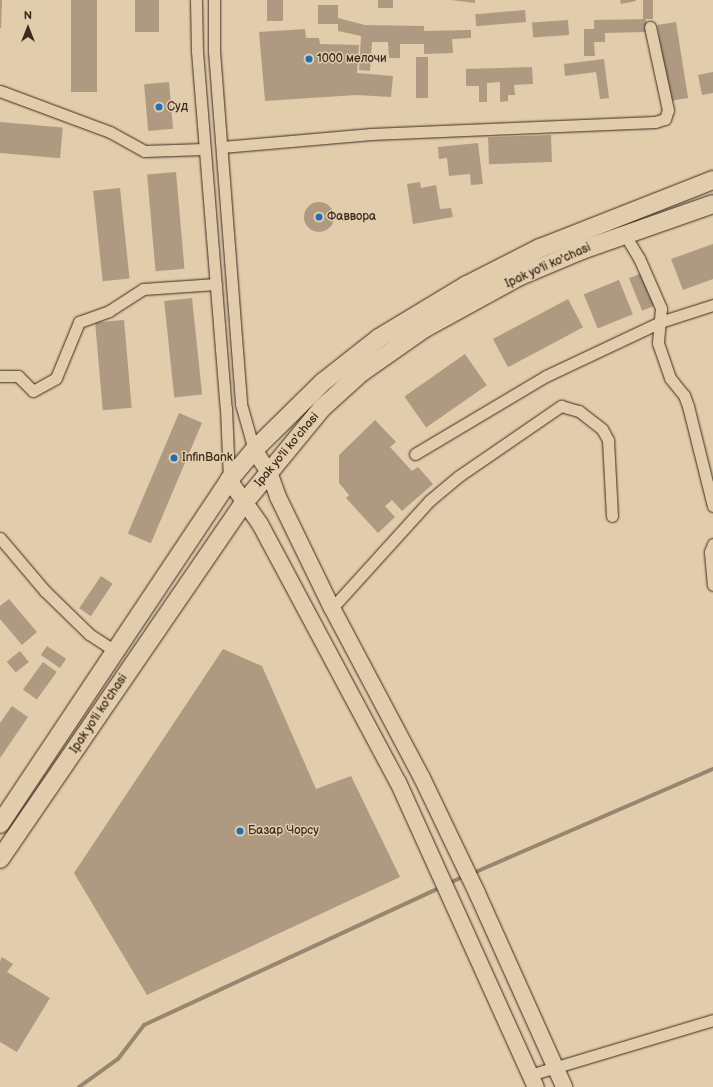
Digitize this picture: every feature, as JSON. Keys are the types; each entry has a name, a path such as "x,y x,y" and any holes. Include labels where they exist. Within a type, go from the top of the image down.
{"main road":[{"name":"Ipak yo'li ko'chasi","path":"0,824 229,480 254,450 323,382 379,338 467,285 540,248 713,180"},
{"name":"Ipak yo'li ko'chasi","path":"0,859 244,503 322,408 356,377 425,328 518,277 582,250 713,204"},
{"path":"254,450 269,472 278,497 332,608 383,700 463,864 564,1087"},
{"path":"229,480 260,524 398,782 533,1081"}],"street":[{"path":"196,0 197,51 216,284 229,480"},
{"path":"214,0 214,51 241,404 254,450"},
{"path":"222,147 371,134 655,122 665,119 668,110 650,26"},
{"path":"0,91 110,132 144,151 204,149"},
{"path":"625,235 639,258 661,308 658,343 670,378 684,395 688,406 713,506"},
{"path":"0,376 18,376 33,391 56,378 79,322 109,311 143,289 216,284"},
{"path":"415,454 546,376 660,322 713,305"},
{"path":"332,608 429,501 459,476 562,406 579,411 602,429 608,440 612,516"},
{"path":"0,538 45,591 83,629 115,651"},
{"path":"713,544 710,552 713,585"},
{"path":"533,1081 555,1066 713,1020"}],"building":[{"path":"0,0 2,0 1,28 0,28"},
{"path":"71,0 97,0 97,92 71,92"},
{"path":"135,0 159,0 159,32 135,32"},
{"path":"267,0 283,0 283,21 267,21"},
{"path":"378,0 393,0 393,8 378,8"},
{"path":"451,0 475,0 475,3"},
{"path":"620,0 636,0 636,1 621,4"},
{"path":"643,0 653,0 653,19 643,19"},
{"path":"318,5 338,5 338,18 365,25 424,26 424,31 471,30 471,38 452,39 453,53 424,54 424,44 400,44 400,58 389,58 388,42 372,42 370,71 359,70 361,36 338,31 338,24 318,24"},
{"path":"525,10 526,22 476,26 475,14"},
{"path":"646,19 647,32 605,33 605,42 594,42 595,56 584,56 584,29 594,29 594,20"},
{"path":"568,20 569,35 533,37 532,23"},
{"path":"676,22 688,98 669,101 657,25"},
{"name":"1000 мелочи","path":"305,29 306,38 319,38 320,44 359,45 357,73 393,76 391,97 356,95 265,101 259,32"},
{"path":"416,57 428,57 428,98 416,98"},
{"path":"604,59 609,98 600,99 596,72 565,76 564,64"},
{"path":"532,67 533,84 514,85 515,95 508,95 508,101 500,102 500,82 487,83 487,102 479,102 479,86 466,86 466,69"},
{"path":"713,72 713,93 702,95 698,75"},
{"name":"Суд","path":"169,82 173,129 148,131 144,84"},
{"path":"0,122 63,127 60,158 0,153"},
{"path":"551,135 552,162 489,164 488,137"},
{"path":"478,143 483,184 471,185 470,174 449,176 447,158 439,159 438,147"},
{"path":"176,172 184,269 156,271 147,175"},
{"path":"420,182 421,188 436,185 440,209 451,208 453,217 413,224 407,184"},
{"path":"120,188 130,279 103,281 93,191"},
{"name":"Фаввора","path":"319,202 330,206 334,217 330,228 319,232 308,228 304,217 308,206"},
{"path":"713,244 713,279 683,290 671,259"},
{"path":"642,273 655,305 642,311 629,278"},
{"path":"619,280 633,314 598,329 584,294"},
{"path":"192,298 202,394 174,397 164,301"},
{"path":"568,299 583,327 508,367 493,339"},
{"path":"124,320 132,408 103,410 95,323"},
{"path":"465,354 487,385 426,428 404,396"},
{"path":"179,413 202,423 151,543 128,534"},
{"path":"375,420 396,442 390,447 412,471 418,467 433,484 402,511 392,500 385,506 395,517 378,533 346,498 349,495 339,483 339,455"},
{"path":"101,576 113,584 91,616 79,608"},
{"path":"9,599 37,632 22,645 0,619 0,606"},
{"path":"47,646 66,659 60,668 41,655"},
{"name":"Базар Чорсу","path":"223,649 262,666 316,789 351,776 400,877 147,995 74,873"},
{"path":"20,651 29,662 16,673 7,662"},
{"path":"43,662 57,672 37,699 23,690"},
{"path":"12,706 28,717 0,758 0,723"},
{"path":"2,957 13,964 7,972 50,998 17,1052 0,1042 0,961"}],"waterway":[{"path":"471,874 713,769"},
{"path":"447,884 465,876"},
{"path":"79,1087 118,1059 144,1025 441,887"}],"place":[{"name":"1000 мелочи","path":"309,59"},
{"name":"Суд","path":"159,107"},
{"name":"Фаввора","path":"319,217"},
{"name":"InfinBank","path":"174,458"},
{"name":"Базар Чорсу","path":"240,831"}]}
